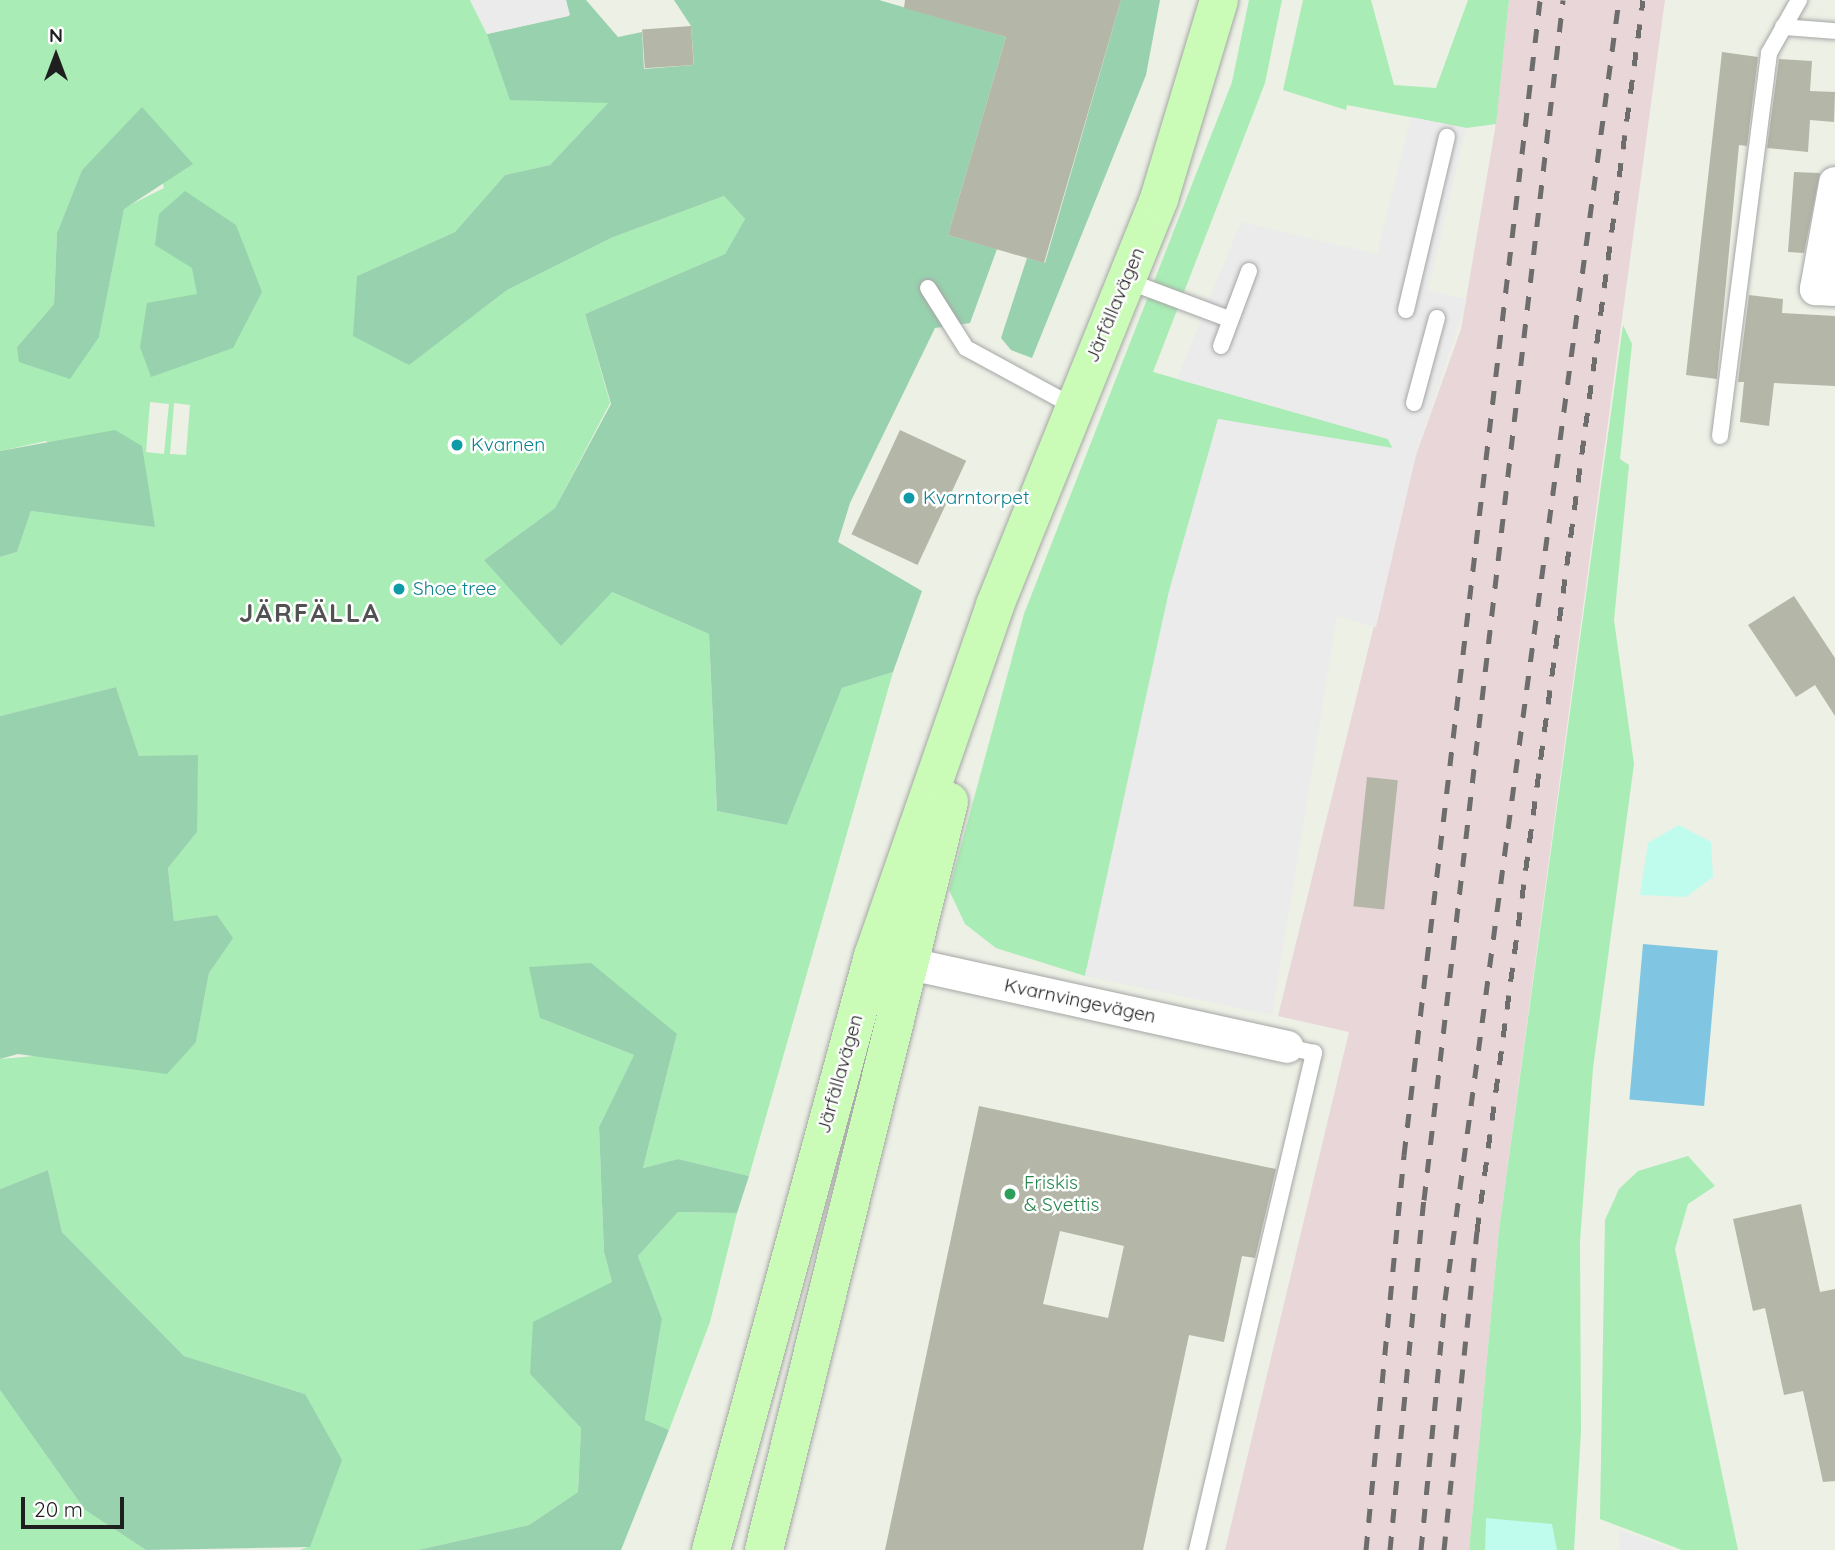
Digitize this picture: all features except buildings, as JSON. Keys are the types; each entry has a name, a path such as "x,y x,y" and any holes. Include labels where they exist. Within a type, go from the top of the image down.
{"street":[{"name":"Järfällavägen","path":"710,1550 873,956 995,606 1125,280 1203,68 1219,0"},
{"path":"1835,183 1816,289 1835,290"},
{"name":"Järfällavägen","path":"764,1550 911,965 995,606"},
{"name":"Kvarnvingevägen","path":"873,956 1287,1047"}],"lane":[{"path":"1720,436 1769,53 1799,0"},
{"path":"1783,27 1835,31"},
{"path":"1405,310 1447,137"},
{"path":"1221,346 1249,271"},
{"path":"1125,280 1229,319"},
{"path":"928,288 966,348 1073,405"},
{"path":"1414,403 1437,318"},
{"path":"1197,1550 1314,1053 1287,1047"}],"shaded area":[{"path":"470,0 566,0 570,15 487,34"},
{"path":"1509,0 1665,0 1499,1230 1469,1550 1225,1550 1349,1032 1278,1016 1416,455 1461,329 1495,129"},
{"path":"1411,117 1466,128 1428,291 1467,299 1416,455 1376,627 1337,616 1272,1015 1085,976 1169,591 1218,419 1393,448 1388,439 1177,379 1241,222 1377,254"},
{"path":"1679,825 1711,842 1713,877 1686,897 1640,895 1648,843"},
{"path":"1643,944 1718,951 1704,1106 1629,1099"},
{"path":"1486,1518 1552,1524 1557,1550 1485,1550"},
{"path":"1619,1530 1671,1549 1671,1550 1620,1550"}],"green space":[{"path":"0,0 470,0 487,34 609,102 550,165 505,175 455,232 357,276 408,365 507,290 611,238 724,196 745,219 725,254 585,314 610,403 555,508 484,560 612,592 709,634 717,811 787,825 842,688 893,672 749,1176 678,1159 643,1168 677,1034 540,1018 634,1055 599,1127 604,1252 612,1282 530,1374 581,1428 578,1492 529,1525 418,1550 300,1550 310,1546 305,1394 184,1356 62,1232 48,1170 0,1189 0,1059 196,1042 209,973 232,938 217,915 174,921 168,868 197,832 139,756 116,687 0,716 0,557 17,552 31,511 155,526 46,441 0,451","holes":["142,108 164,188 124,208 99,337 17,347 54,304 57,233 82,170","150,402 169,404 164,454 146,452","174,403 190,405 186,455 170,454"]},
{"path":"566,0 586,0 618,37 642,32 644,69 694,65 691,26 674,0 879,0 1006,37 948,235 997,249 970,323 935,328 850,503 838,542 922,591 893,672 842,688 787,825 717,811 709,634 612,592 561,646 484,560 555,508 611,404 585,314 725,254 745,219 724,196 611,238 507,290 409,365 353,336 357,276 455,232 505,175 550,165 608,103 510,100 487,34 569,16"},
{"path":"1121,0 1160,0 1146,75 1032,358 1011,350 1001,338 1027,258 1045,263"},
{"path":"1249,0 1282,0 1265,83 1153,372 1388,439 1393,449 1218,419 1085,976 996,948 965,924 949,890 1024,614 1232,82"},
{"path":"1303,0 1371,0 1394,85 1436,88 1468,0 1509,0 1496,124 1466,128 1347,105 1346,110 1283,90"},
{"path":"142,107 193,164 124,209 99,337 70,379 19,362 17,347 54,304 57,233 82,170"},
{"path":"185,191 236,225 262,292 233,348 151,377 140,347 147,303 197,294 192,268 155,245 159,214"},
{"path":"1623,325 1632,344 1620,459 1629,465 1614,620 1634,764 1593,1068 1580,1241 1581,1431 1574,1550 1469,1550 1499,1230"},
{"path":"115,430 142,446 155,527 31,511 17,552 0,557 0,451"},
{"path":"116,687 139,756 198,755 197,832 168,868 174,921 217,915 233,938 209,973 196,1042 167,1074 18,1054 0,1059 0,716"},
{"path":"591,963 677,1034 643,1168 678,1159 749,1176 737,1213 678,1212 638,1256 662,1319 645,1420 669,1430 621,1550 418,1550 529,1525 578,1492 581,1428 530,1374 533,1322 612,1282 604,1252 599,1127 634,1055 540,1018 529,967"},
{"path":"1688,1156 1715,1186 1688,1204 1675,1249 1738,1550 1682,1550 1600,1519 1605,1220 1619,1189 1638,1171"},
{"path":"48,1170 62,1232 184,1356 305,1394 342,1460 310,1547 146,1550 85,1510 0,1390 0,1189"},
{"path":"678,1212 737,1213 710,1322 669,1430 645,1421 662,1319 638,1256"},
{"path":"0,1390 85,1510 146,1550 0,1550"}],"railway":[{"path":"1366,1550 1404,1155 1540,0"},
{"path":"1390,1550 1424,1200 1563,0"},
{"path":"1421,1550 1445,1300 1619,0"},
{"path":"1444,1550 1477,1231 1643,0"}],"place":[{"name":"Kvarnen","path":"457,445"},
{"name":"Kvarntorpet","path":"909,498"},
{"name":"Shoe tree","path":"399,589"},
{"name":"Friskis & Svettis","path":"1010,1194"}],"district":[{"name":"JÄRFÄLLA","path":"310,613"}]}
